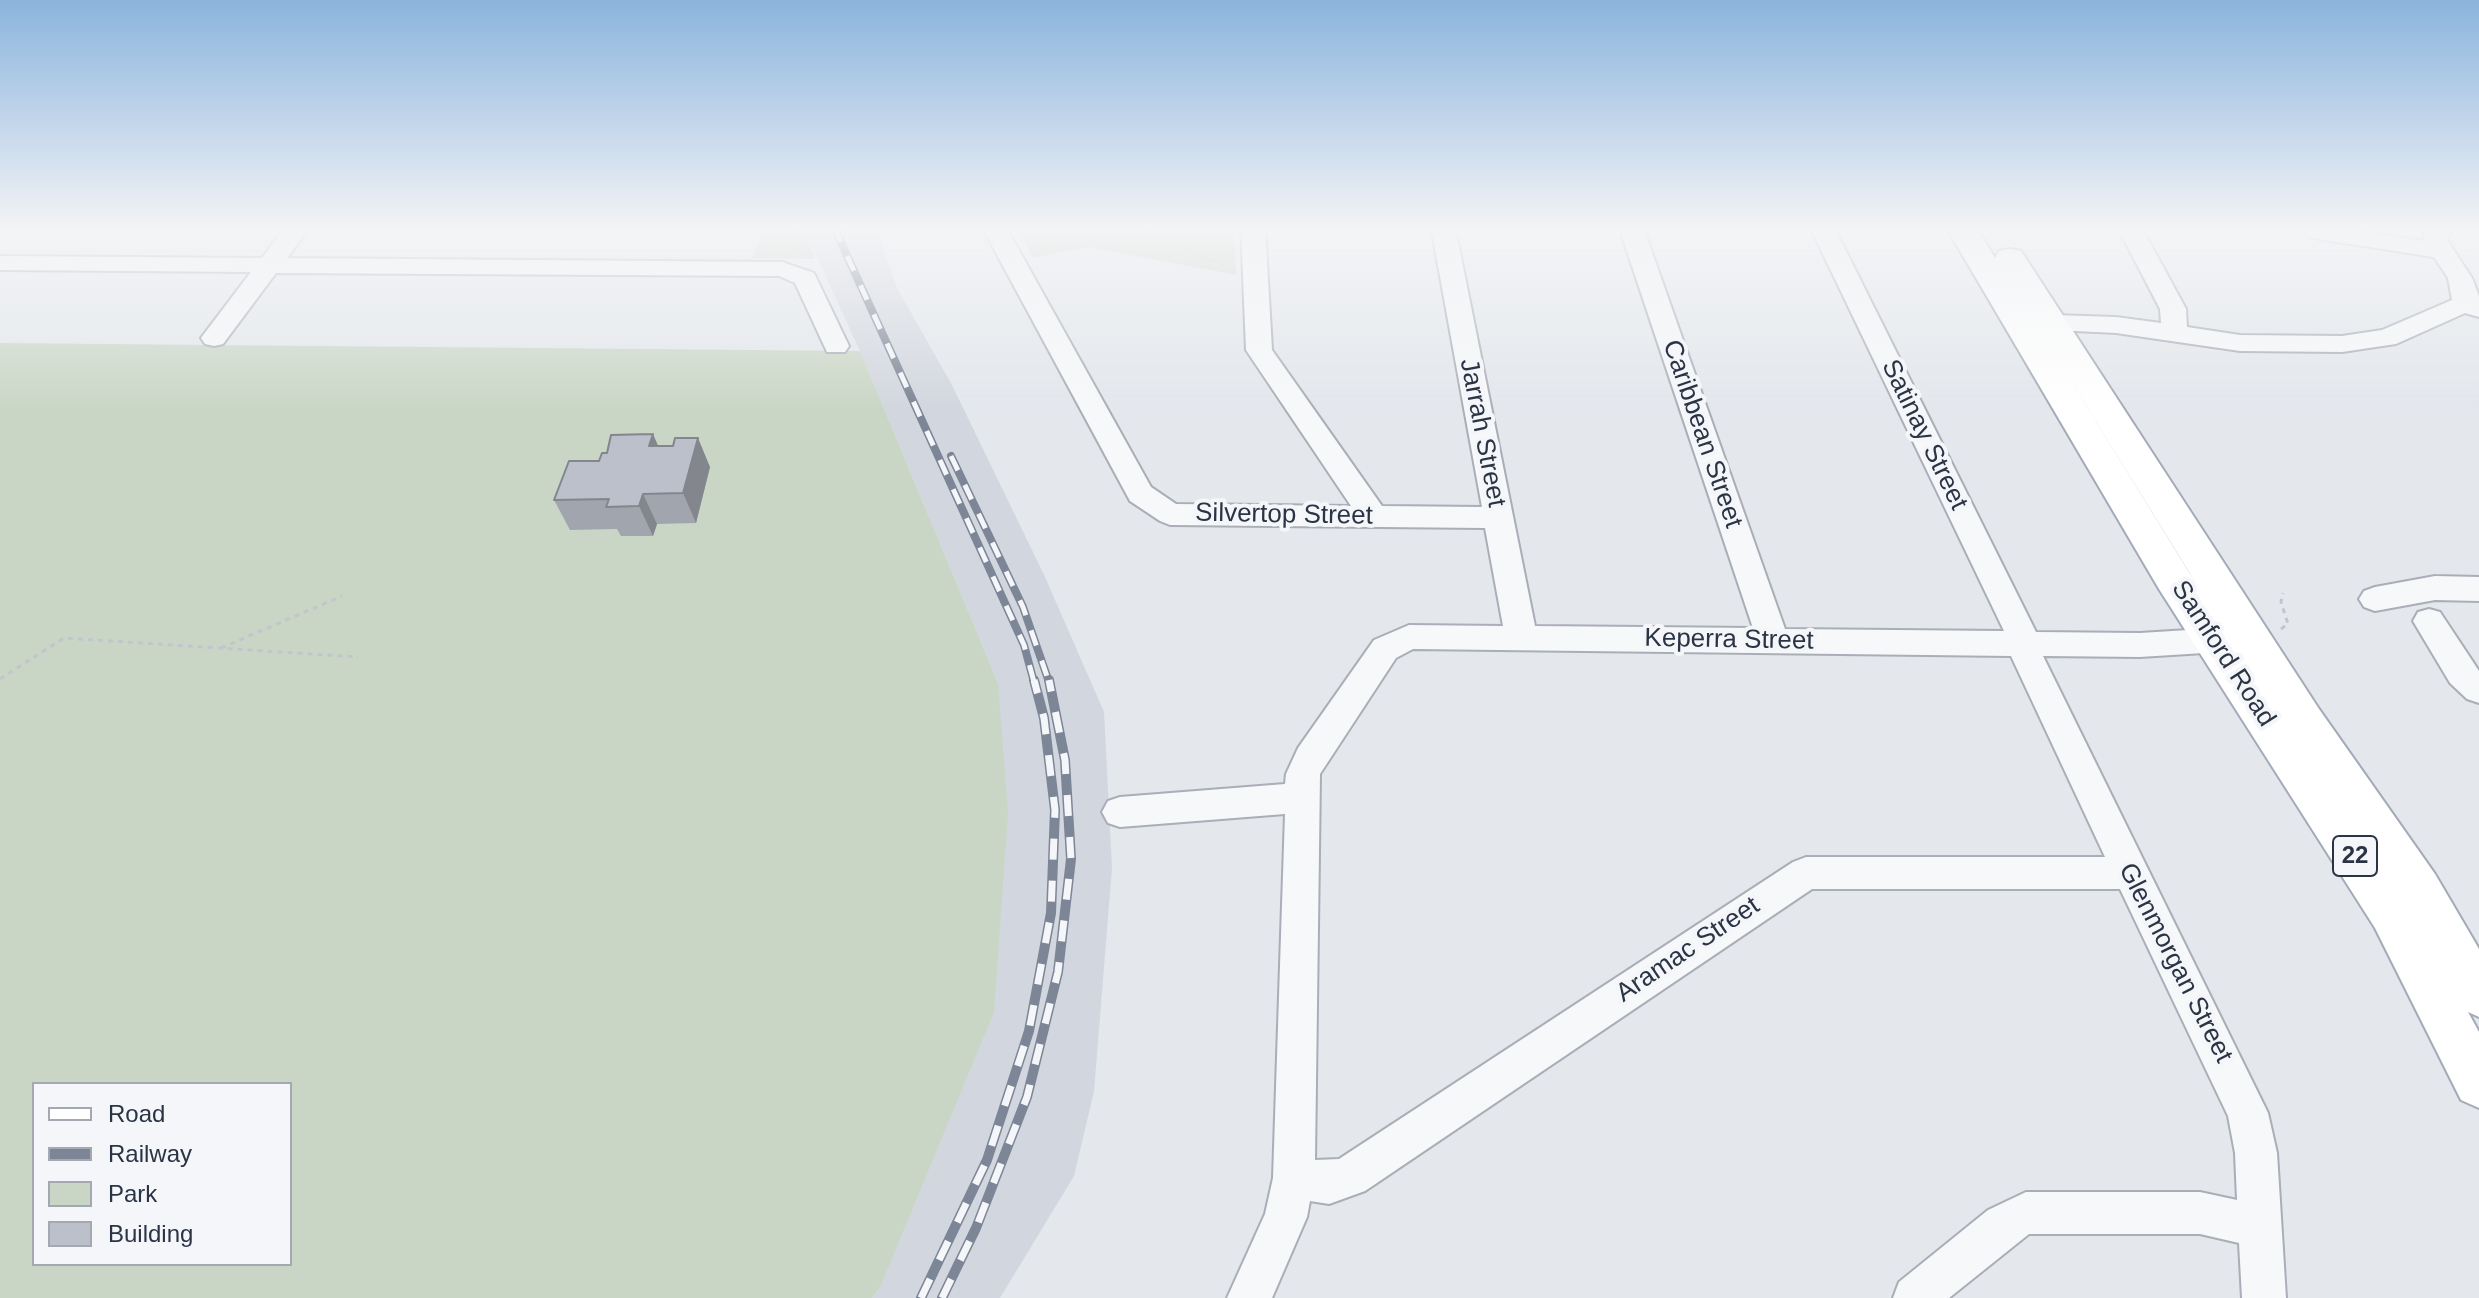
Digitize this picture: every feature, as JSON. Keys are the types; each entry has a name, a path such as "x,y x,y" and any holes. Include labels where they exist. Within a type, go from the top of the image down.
{"main road":[{"name":"Samford Road","path":"2008,288 2034,322 2245,636 2391,913 2470,998 2479,1083"},
{"name":"Samford Road","path":"2018,288 2034,322"}],"street":[{"path":"214,338 253,288"},
{"path":"809,288 836,346"},
{"name":"Silvertop Street","path":"1027,288 1140,494 1170,514 1498,518"},
{"path":"1256,288 1259,350 1373,516"},
{"name":"Jarrah Street","path":"1454,288 1521,638"},
{"name":"Caribbean Street","path":"1652,288 1773,640"},
{"name":"Satinay Street","path":"1852,288 2021,633 2022,644"},
{"path":"2162,288 2173,309 2174,333"},
{"path":"2034,322 2116,325 2254,344 2342,344 2387,338 2471,307 2463,288"},
{"path":"2375,599 2435,588 2479,589"},
{"path":"2429,621 2461,674 2479,690"},
{"name":"Keperra Street","path":"1249,1298 1286,1217 1294,1178 1301,798 1310,758 1385,649 1409,637 2140,645 2245,636"},
{"name":"Glenmorgan Street","path":"2022,644 2129,873 2248,1113 2255,1141 2264,1298"},
{"path":"1120,812 1301,798"},
{"name":"Aramac Street","path":"1294,1178 1329,1183 1350,1176 1806,873 2129,873"},
{"path":"1915,1298 2003,1225 2026,1213 2200,1213 2261,1227"}],"path":[{"path":"2245,636 2284,629 2288,624 2280,595 2283,593"},
{"path":"218,649 342,596"},
{"path":"0,679 64,638 358,657"}],"shaded area":[{"path":"831,288 897,288 952,385 1045,577 1104,712 1112,868 1094,1091 1074,1176 1000,1298 872,1298 880,1287 998,683"}],"green space":[{"path":"0,343 860,351 998,683 1008,813 994,1012 880,1287 872,1298 0,1298"}],"building":[{"path":"653,434 649,446 673,446 675,438 698,438 683,493 643,494 639,506 606,507 609,499 554,500 569,461 599,461 602,453 607,453 611,435"}],"railway":[{"path":"862,288 1024,645 1034,682"},
{"path":"951,456 1023,607 1049,682"},
{"path":"921,1298 987,1160 1029,1031 1051,913 1055,810 1044,718 1034,680"},
{"path":"942,1298 976,1228 1027,1097 1058,972 1071,859 1065,760 1049,680"}]}
